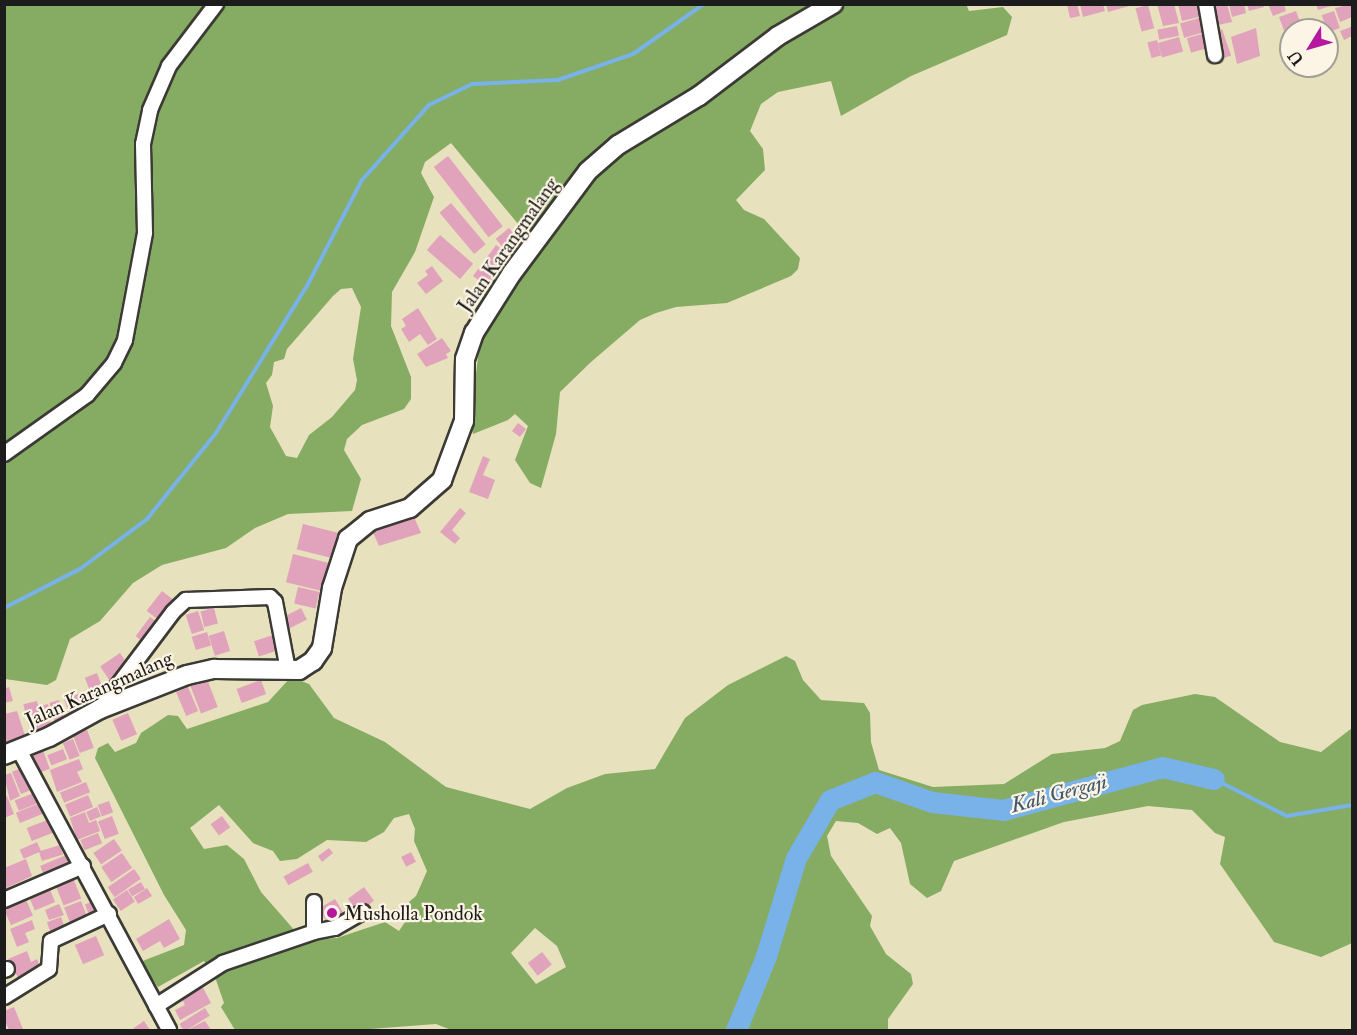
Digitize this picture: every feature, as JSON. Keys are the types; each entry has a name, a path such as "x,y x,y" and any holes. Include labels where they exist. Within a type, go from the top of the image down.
{"street":[{"path":"4,454 87,395 114,363 125,340 145,233 143,144 150,110 169,66 216,4"},
{"name":"Jalan Karangmalang","path":"169,1030 83,866 11,752 49,737 100,709 201,671 288,670 306,666 322,648 332,588 348,539 370,521 410,508 442,480 464,421 465,359 474,333 512,273 588,171 618,144 699,96 778,36 833,4"},
{"path":"1206,4 1215,55"},
{"path":"100,709 173,612 186,600 270,597 275,602 288,670"},
{"path":"4,900 83,866"},
{"path":"314,902 314,932"},
{"path":"156,1006 223,963 314,932 335,928 363,912"},
{"path":"4,997 49,969 51,941 109,914"}],"green space":[{"path":"966,4 969,11 1003,7 1012,17 1007,35 911,76 841,116 831,81 778,92 761,104 750,131 763,149 765,170 736,200 744,210 764,219 800,258 798,269 791,276 727,303 676,307 640,320 560,392 556,434 541,488 530,483 515,460 528,426 515,414 508,420 473,434 470,423 480,341 502,297 538,248 451,143 425,162 421,173 434,197 415,252 392,292 391,326 411,377 411,399 404,409 362,425 347,439 344,450 361,479 352,511 288,514 255,528 226,548 162,565 133,583 100,621 70,639 56,680 47,685 5,679 4,5","holes":["352,288 361,307 353,359 357,380 355,390 332,417 309,435 297,458 286,456 270,427 273,406 266,383 272,375 274,362 284,359 287,349 341,289"]},
{"path":"786,656 795,661 803,680 821,700 864,703 870,713 871,742 879,770 933,787 1004,784 1052,754 1105,748 1120,741 1133,710 1142,705 1195,694 1215,697 1280,742 1321,752 1352,728 1352,943 1321,957 1274,942 1220,864 1225,837 1215,833 1192,810 1148,806 1064,822 954,861 941,891 927,898 910,884 901,843 890,828 877,834 858,823 836,821 827,836 831,856 872,916 870,926 886,954 911,974 913,984 888,1019 888,1030 451,1030 436,1024 357,1030 235,1030 221,1007 224,1003 215,977 204,961 158,987 140,962 184,945 186,930 164,895 95,758 98,748 108,743 115,752 136,743 141,733 168,715 178,716 187,729 268,702 291,677 309,684 334,718 385,742 446,787 530,809 567,788 605,774 655,769 685,718 728,685","holes":["219,805 253,843 273,851 280,861 297,859 327,840 366,842 384,832 394,818 409,814 415,829 414,841 427,871 416,896 409,902 407,919 399,931 385,922 337,938 303,940 261,892 244,859 227,845 204,849 190,828","535,928 557,946 566,967 536,984 511,953"]}],"building":[{"path":"1067,4 1077,4 1080,16 1070,18"},
{"path":"1080,4 1103,4 1105,11 1083,17"},
{"path":"1106,4 1132,4 1133,5 1108,12"},
{"path":"1157,4 1174,4 1179,23 1163,26"},
{"path":"1178,4 1205,4 1207,15 1182,21"},
{"path":"1212,4 1227,4 1232,22 1218,25"},
{"path":"1229,4 1244,4 1246,13 1232,17"},
{"path":"1247,4 1263,4 1264,7 1249,11"},
{"path":"1268,4 1284,4 1286,11 1273,16"},
{"path":"1316,4 1334,4 1334,5 1318,10"},
{"path":"1352,4 1352,17 1340,22 1335,8"},
{"path":"1148,5 1154,28 1142,32 1135,8"},
{"path":"1296,11 1299,18 1279,18"},
{"path":"1334,11 1336,18 1323,18 1322,15"},
{"path":"1206,16 1210,30 1184,38 1180,23"},
{"path":"1177,26 1179,36 1159,40 1157,30"},
{"path":"1351,27 1352,36 1344,40 1340,31"},
{"path":"1256,28 1260,56 1237,64 1231,37"},
{"path":"1222,29 1231,55 1222,59 1213,32"},
{"path":"1209,32 1213,46 1191,53 1187,38"},
{"path":"1179,37 1183,51 1162,57 1158,43"},
{"path":"1157,40 1161,55 1151,58 1147,43"},
{"path":"448,156 503,226 489,237 434,167"},
{"path":"451,203 486,244 474,254 440,213"},
{"path":"509,228 518,239 505,250 496,239"},
{"path":"440,235 473,264 460,279 427,250"},
{"path":"496,245 507,253 488,287 473,276"},
{"path":"432,266 443,281 426,294 417,283 428,275 425,271"},
{"path":"418,308 437,339 428,345 420,334 409,342 401,329 406,326 402,319"},
{"path":"442,338 451,351 446,354 448,358 426,367 417,354"},
{"path":"518,423 526,429 520,437 512,431"},
{"path":"483,456 490,459 483,475 495,480 488,499 469,492"},
{"path":"460,508 466,513 452,530 460,538 455,544 440,532"},
{"path":"411,510 421,533 379,546 372,530"},
{"path":"303,524 340,533 334,558 297,549"},
{"path":"293,554 329,563 322,591 286,582"},
{"path":"298,587 319,592 316,609 294,604"},
{"path":"162,591 175,601 159,621 147,611"},
{"path":"214,608 218,624 204,627 200,611"},
{"path":"301,608 307,620 286,630 280,619"},
{"path":"198,611 204,630 192,634 186,615"},
{"path":"150,617 158,623 144,642 136,636"},
{"path":"224,631 230,651 215,656 209,636"},
{"path":"207,632 211,645 196,650 192,637"},
{"path":"273,635 278,650 259,656 254,641"},
{"path":"120,653 130,668 110,681 100,666"},
{"path":"97,673 106,697 94,702 85,678"},
{"path":"207,679 218,707 201,713 190,685"},
{"path":"261,680 266,694 242,703 237,689"},
{"path":"9,687 13,701 4,703 4,689"},
{"path":"188,687 198,711 186,716 176,692"},
{"path":"78,694 86,714 72,720 64,700"},
{"path":"59,700 66,724 56,727 49,703"},
{"path":"37,701 42,722 28,726 23,704"},
{"path":"48,704 52,720 43,722 39,706"},
{"path":"17,711 27,742 4,748 4,714"},
{"path":"128,713 137,734 121,741 112,720"},
{"path":"50,721 54,733 36,739 32,727"},
{"path":"87,730 94,748 80,753 73,735"},
{"path":"73,739 80,756 70,760 63,743"},
{"path":"63,749 67,759 51,766 47,755"},
{"path":"43,750 50,769 39,773 32,754"},
{"path":"79,759 83,769 77,772 82,782 57,792 50,770"},
{"path":"24,767 33,789 21,794 12,772"},
{"path":"11,773 20,796 10,801 4,775"},
{"path":"86,782 90,792 64,803 60,792"},
{"path":"36,792 40,802 19,811 15,801"},
{"path":"88,795 93,807 70,817 65,805"},
{"path":"7,796 14,814 4,818 4,797"},
{"path":"109,801 113,812 102,816 98,805"},
{"path":"40,803 44,813 20,823 16,813"},
{"path":"97,807 101,816 90,821 86,812"},
{"path":"85,812 89,823 96,820 100,831 77,840 70,818"},
{"path":"112,816 119,834 105,839 98,821"},
{"path":"222,816 230,827 219,836 211,824"},
{"path":"50,819 55,832 32,841 27,828"},
{"path":"98,833 102,843 85,850 80,840"},
{"path":"114,839 122,851 101,865 93,853"},
{"path":"37,842 41,851 24,859 20,850"},
{"path":"60,845 63,855 42,861 39,851"},
{"path":"329,848 333,853 322,862 318,856"},
{"path":"411,852 416,862 406,867 401,857"},
{"path":"122,853 132,868 111,882 101,867"},
{"path":"66,855 72,869 46,880 40,866"},
{"path":"26,859 32,876 4,889 4,868"},
{"path":"308,863 313,872 288,885 284,877"},
{"path":"134,869 141,879 115,897 108,887"},
{"path":"73,878 81,898 64,906 55,885"},
{"path":"141,882 145,889 132,896 128,890"},
{"path":"364,887 374,901 358,913 348,899"},
{"path":"147,888 152,896 138,904 134,897"},
{"path":"50,890 55,902 35,911 30,899"},
{"path":"127,890 135,902 121,911 113,900"},
{"name":"Musholla Pondok","path":"335,899 346,917 330,927 319,909"},
{"path":"26,900 33,916 11,925 4,910"},
{"path":"96,900 102,915 91,919 85,904"},
{"path":"81,901 88,919 71,925 64,907"},
{"path":"59,904 64,915 49,920 45,910"},
{"path":"394,908 400,914 395,919 389,913"},
{"path":"61,917 65,928 51,933 47,922"},
{"path":"169,919 180,939 164,948 160,941 143,951 136,939"},
{"path":"32,920 35,929 25,933 29,942 17,947 10,929"},
{"path":"96,936 104,955 83,964 75,945"},
{"path":"27,951 31,962 37,959 43,974 21,983 8,959"},
{"path":"542,952 552,965 538,976 528,963"},
{"path":"201,984 211,1003 180,1020 175,1010 185,1005 180,995"},
{"path":"14,1007 23,1029 20,1030 9,1030 4,1019 4,1011"},
{"path":"205,1008 210,1016 187,1030 183,1030 180,1024"},
{"path":"144,1021 150,1030 131,1030"},
{"path":"205,1021 211,1030 187,1030"}],"waterway":[{"path":"4,608 80,569 147,519 216,433 308,284 362,180 429,105 472,84 558,80 633,54 704,4"},
{"name":"Kali Gergaji","path":"736,1030 766,956 796,858 830,800 875,782 932,802 1003,810 1162,767 1214,779"},
{"name":"Kali Gergaji","path":"1214,779 1287,816 1352,805"}],"place":[{"name":"Musholla Pondok","path":"332,913"}]}
